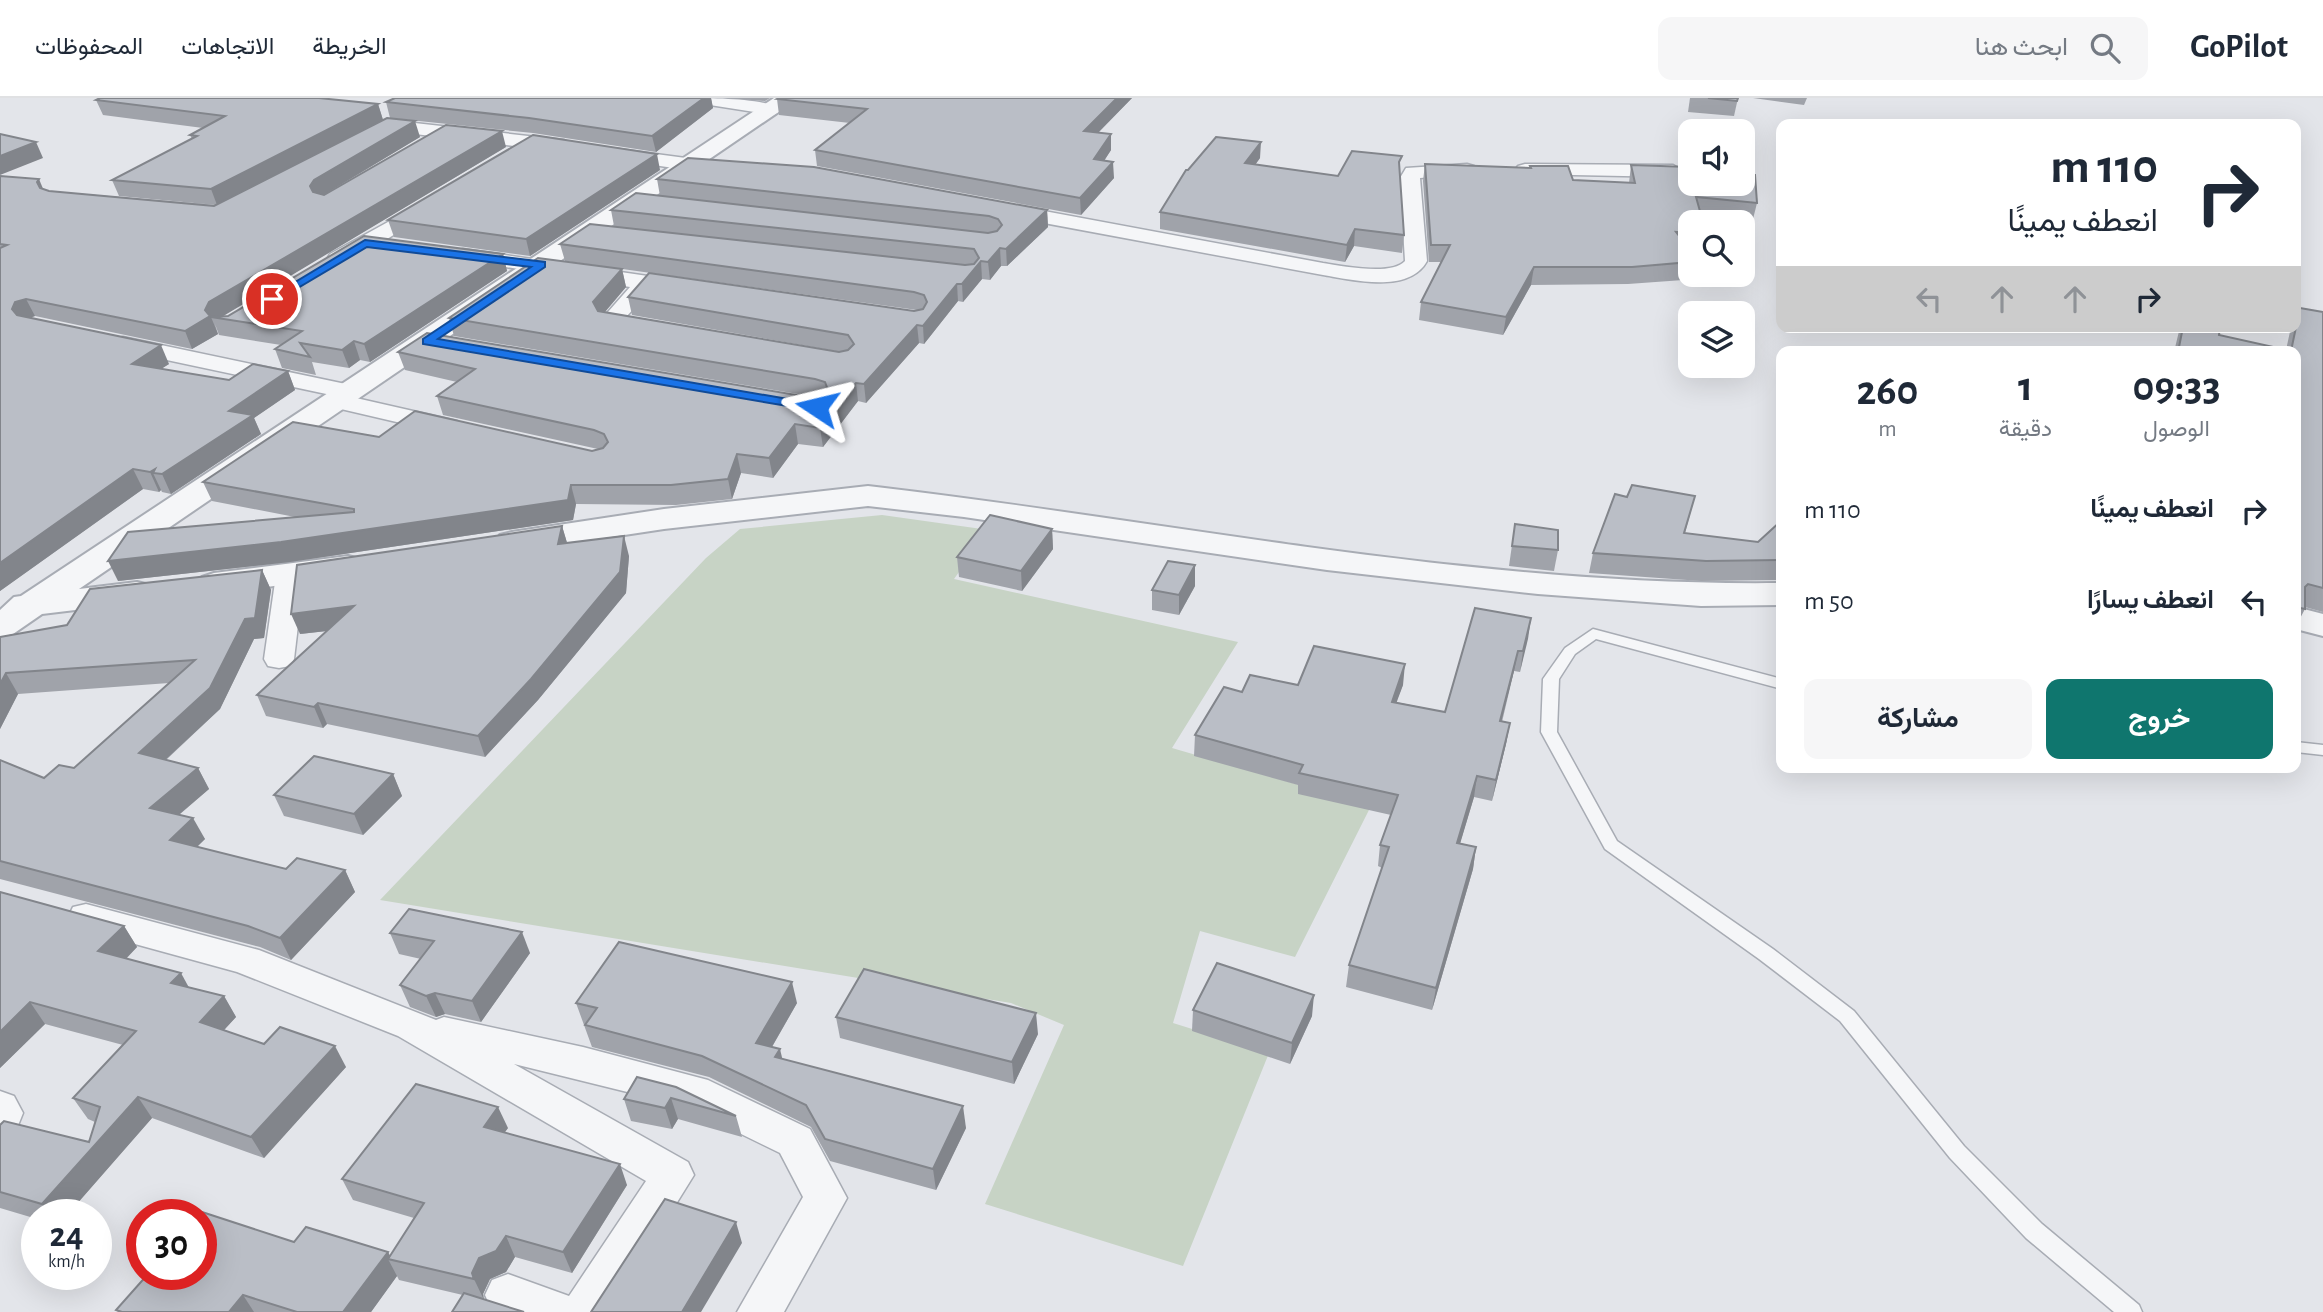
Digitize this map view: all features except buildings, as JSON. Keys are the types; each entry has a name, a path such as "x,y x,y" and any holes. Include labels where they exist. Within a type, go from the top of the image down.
{"street":[{"path":"697,98 780,104"},
{"path":"0,626 27,605 344,397 441,343 542,265 604,234 650,203 691,166 780,104"},
{"path":"356,141 388,125 533,142 691,166 741,170"},
{"path":"423,146 447,132"},
{"path":"500,162 533,142"},
{"path":"982,205 1283,261 1345,271 1391,274 1404,272 1413,267 1416,261 1410,178 1413,172 1677,171"},
{"path":"318,271 443,196"},
{"path":"365,243 392,247"},
{"path":"446,253 699,290"},
{"path":"645,283 611,321 667,332"},
{"path":"100,340 344,397 468,431"},
{"path":"477,547 664,519 868,496 991,510 1327,559 1538,583 1702,595 1776,594"},
{"path":"27,605 290,575 383,561"},
{"path":"279,659 290,575"},
{"path":"2301,619 2323,625"},
{"path":"52,908 246,960 412,1026 673,1175 584,1312"},
{"path":"412,1026 583,1063 694,1092 795,1141 826,1198 760,1312"},
{"path":"0,1108 0,1121"},
{"path":"508,1295 556,1312"}],"lane":[{"path":"1776,682 1593,634 1570,651 1551,679 1549,732 1611,845 1847,1016 1966,1162 2034,1231 2131,1312"},
{"path":"2301,748 2323,750"}],"green space":[{"path":"882,515 989,530 954,579 1238,642 1172,748 1371,806 1295,957 1200,931 1173,1023 1269,1053 1183,1266 985,1204 1064,1025 1011,1003 380,900 706,558 740,529"}],"route":[{"path":"272,299 365,243 542,265 428,341 817,407"}]}
